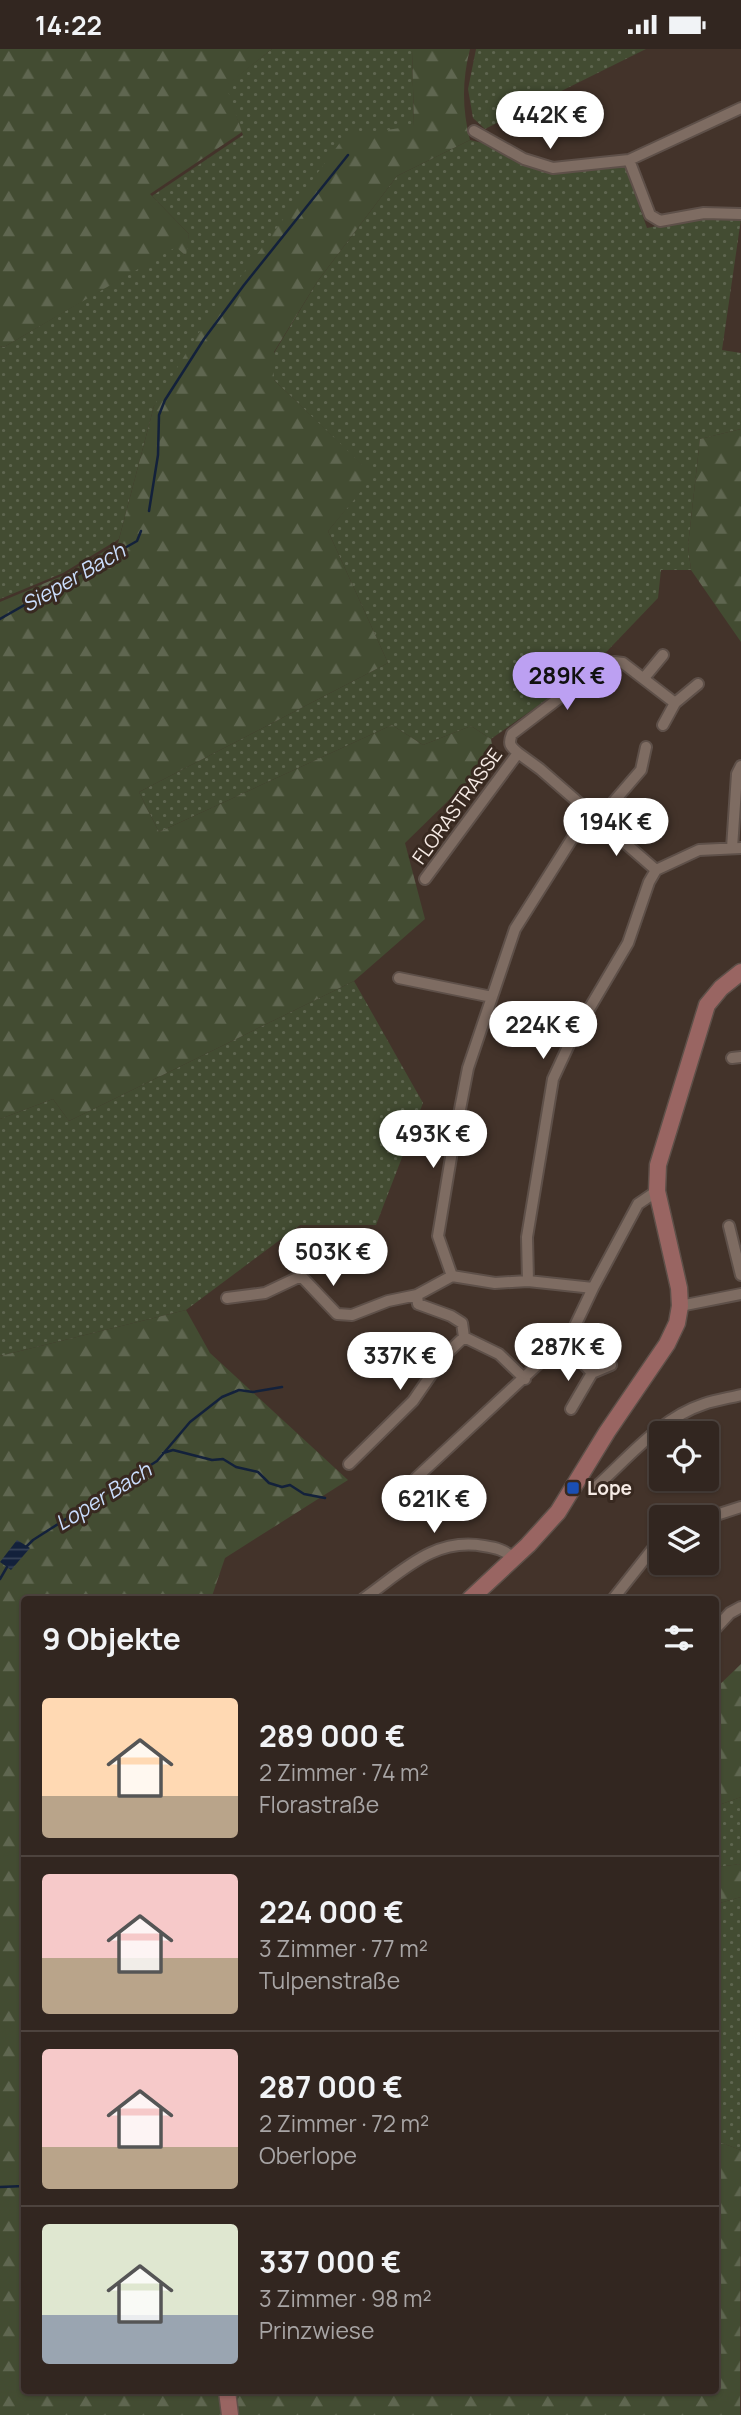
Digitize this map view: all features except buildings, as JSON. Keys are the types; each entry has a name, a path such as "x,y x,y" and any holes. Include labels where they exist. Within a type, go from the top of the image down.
{"street":[{"path":"474,131 524,159 553,169 629,160 741,108"},
{"path":"629,160 654,220 704,213 741,214"},
{"path":"644,678 663,655"},
{"name":"FLORASTRASSE","path":"656,870 540,769 510,747 509,741 512,734 614,662 623,663 675,703"},
{"path":"663,725 675,703 698,684"},
{"path":"452,1276 438,1236 468,1067 515,929 573,838 597,821 640,771 646,747"},
{"name":"FLORASTRASSE","path":"425,879 518,753"},
{"path":"528,1281 527,1237 553,1079 572,1038 628,943 649,882 656,870 699,850 736,848 737,773 741,766"},
{"path":"473,1596 558,1511 607,1432 667,1344 677,1323 679,1288 657,1191 658,1165 707,1005 721,988 741,972"},
{"path":"399,978 492,997"},
{"path":"416,1478 525,1379 574,1328 638,1204 657,1191"},
{"path":"729,1226 741,1275"},
{"path":"227,1298 265,1293 301,1276 337,1314 352,1315 388,1301 417,1295 452,1276 495,1283 528,1281 593,1288"},
{"path":"680,1306 741,1294"},
{"path":"417,1295 418,1304 451,1315 462,1323 464,1337"},
{"path":"464,1337 499,1353 525,1379"},
{"path":"349,1464 413,1401 444,1356 464,1337"},
{"path":"563,1341 592,1373"},
{"path":"571,1409 592,1373 611,1365"},
{"path":"597,1486 662,1427 703,1404 741,1395"},
{"path":"719,1514 741,1507"},
{"path":"367,1596 422,1556 453,1544 503,1549 514,1558"},
{"path":"614,1596 649,1555"},
{"path":"719,1625 730,1613 741,1607"},
{"path":"227,2394 230,2415"}],"green space":[{"path":"0,49 272,49 226,86 242,132 150,194 189,234 186,256 176,247 4,347 0,346"},
{"path":"272,49 412,49 414,127 154,406 119,539 63,573 0,599 0,346 4,347 176,246 185,255 189,234 152,196 243,135 225,86"},
{"path":"412,49 470,49 464,95 470,140 397,176 317,282 274,352 274,380 374,476 328,531 388,663 139,792 159,832 392,725 423,745 471,726 491,739 494,756 405,843 425,919 354,981 69,1121 53,1099 0,1119 0,602 64,575 118,543 154,406 197,335 345,136 414,126"},
{"path":"476,49 646,49 485,129 473,118 468,89"},
{"path":"470,140 495,146 553,173 625,166 647,228 703,217 741,219 722,350 741,353 741,429 700,439 688,546 691,570 661,570 658,598 590,669 491,739 471,726 423,745 392,725 159,832 139,792 388,663 328,531 373,476 274,380 274,353 317,282 397,176"},
{"path":"741,429 741,642 691,570 688,546 700,439"},
{"path":"354,981 423,1103 376,1225 300,1225 186,1310 0,1356 0,1119 53,1099 69,1121"},
{"path":"186,1310 210,1353 348,1480 225,1558 212,1596 21,1596 21,2394 719,2394 719,2142 741,2150 740,2415 0,2415 0,1356"},
{"path":"741,1664 741,1797 719,1805 719,1685"},
{"path":"741,1797 741,1864 719,1867 719,1805"},
{"path":"741,1864 741,1897 719,1903 719,1867"},
{"path":"741,1897 741,2150 719,2142 719,1903"}],"water":[{"path":"17,1540 30,1548 11,1570 0,1562"}],"waterway":[{"path":"149,511 158,455 159,415 165,400 204,339 244,285 348,155"},
{"name":"Sieper Bach","path":"0,619 137,541 141,531"},
{"name":"Loper Bach","path":"26,1547 157,1461 190,1422 222,1397 239,1390 253,1392 282,1387"},
{"path":"163,1453 173,1450 212,1460 223,1459 236,1467 258,1472 269,1483 282,1487 290,1485 304,1494 325,1498"},
{"name":"Loper Bach","path":"0,1579 7,1567"},
{"path":"0,2187 21,2186"}],"place":[{"name":"Lope","path":"573,1488"}]}
